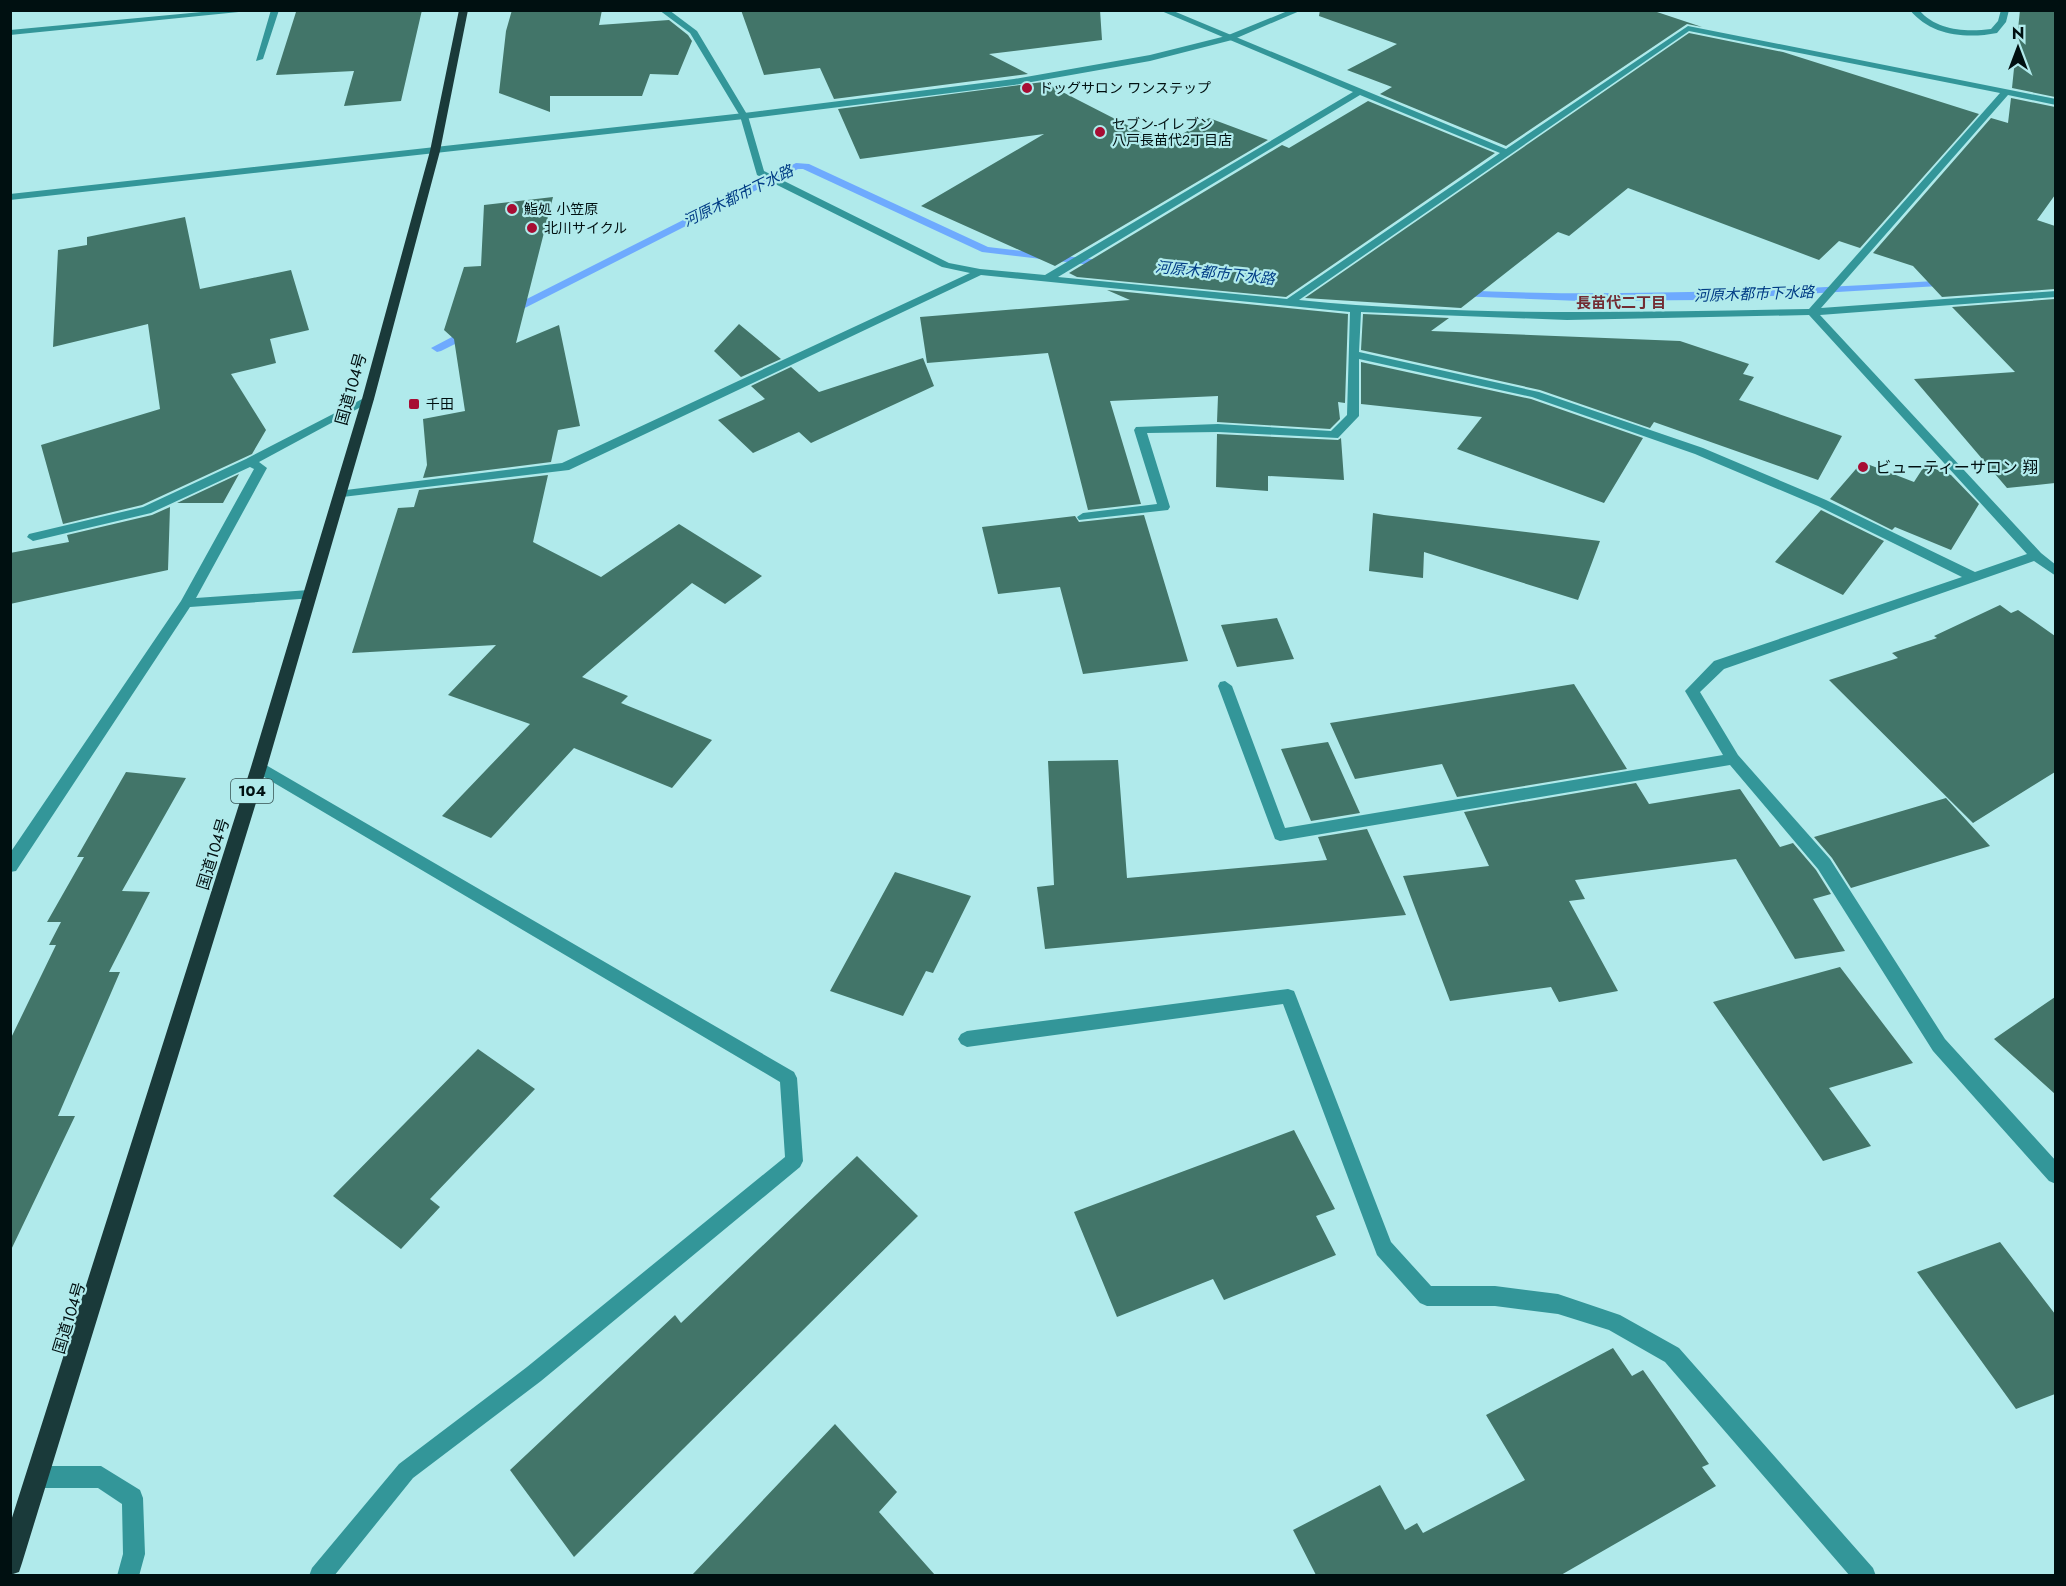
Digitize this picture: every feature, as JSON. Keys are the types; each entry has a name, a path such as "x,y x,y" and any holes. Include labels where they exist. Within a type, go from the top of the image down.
{"highway":[{"name":"国道104号","path":"10,1563 259,766 368,399 435,151 464,10"}],"street":[{"path":"10,33 254,10"},
{"path":"259,59 274,10"},
{"path":"1163,10 1505,152"},
{"path":"10,197 744,116 1014,82 1150,58 1229,38 1298,10"},
{"path":"1914,10 1927,24 1949,31 1979,33 1994,31 2002,22 2005,10"},
{"path":"669,11 693,31 744,116 760,173 946,265 980,272 1356,309 1567,317 1812,312 2055,294"},
{"path":"1288,303 1688,28 2055,102"},
{"path":"1047,279 1359,92"},
{"path":"1812,312 2006,92"},
{"path":"338,495 565,467 980,272"},
{"path":"1083,517 1164,507 1140,430 1218,428 1334,435 1353,416 1356,309"},
{"path":"1812,312 2036,556 2055,572"},
{"path":"1353,354 1535,394 1699,451 1822,503 1973,577"},
{"path":"33,537 147,510 250,462 368,399"},
{"path":"10,866 186,603 261,468 250,462"},
{"path":"2036,556 1719,665 1692,691 1733,759 1824,864 1939,1045 2055,1175"},
{"path":"186,603 309,595"},
{"path":"1225,686 1280,836 1733,759"},
{"path":"259,766 788,1078 795,1161 534,1374 406,1471 320,1575"},
{"path":"967,1039 1288,996 1384,1248 1427,1296 1495,1296 1558,1304 1613,1322 1672,1355 1866,1575"},
{"path":"38,1477 101,1477 132,1498 134,1554 128,1575"}],"building":[{"path":"422,10 401,101 344,106 354,71 276,75 296,12"},
{"path":"512,10 602,10 599,25 669,20 692,41 678,75 650,74 642,96 550,96 550,112 499,93 506,31"},
{"path":"741,10 1100,10 1102,40 989,54 1028,74 834,99 820,68 764,75"},
{"path":"1320,10 1651,10 1702,27 1687,24 1506,146 1380,94 1392,87 1347,70 1397,44 1319,16"},
{"path":"2020,10 2055,10 2055,97 2012,88"},
{"path":"1689,33 1783,52 1979,114 1860,248 1839,241 1819,260 1628,188 1569,236 1558,232 1461,308 1305,298"},
{"path":"1043,82 1160,142 1169,137 1174,139 1209,118 1268,140 1055,266 921,206 1044,134 860,159 838,109"},
{"path":"2011,98 2055,107 2055,195 2037,220 2055,226 2055,289 1942,297 1913,266 1873,253 1991,118 2008,123"},
{"path":"1368,101 1495,153 1286,297 1077,277 1069,273 1282,145 1289,148"},
{"path":"553,197 516,343 559,325 580,426 558,430 551,462 423,478 427,465 423,419 465,411 454,339 444,330 464,267 481,266 484,205"},
{"path":"185,217 200,289 291,270 309,330 270,339 276,363 231,374 266,430 252,454 142,505 63,524 41,445 160,409 148,324 53,347 58,250 87,245 87,237"},
{"path":"1107,290 1348,314 1345,403 1338,402 1340,419 1330,429 1217,422 1218,396 1110,401 1141,504 1088,510 1048,353 927,363 920,317 1130,300"},
{"path":"2055,299 2055,483 2007,488 1914,379 2015,372 1952,307"},
{"path":"1363,314 1449,318 1431,331 1680,341 1749,364 1743,374 1754,377 1739,400 1842,436 1818,480 1654,422 1650,428 1540,390 1361,350"},
{"path":"739,324 781,359 741,377 714,351"},
{"path":"923,358 934,386 811,443 799,432 753,453 718,420 765,399 751,386 791,367 819,392"},
{"path":"1361,362 1531,399 1643,438 1604,503 1457,449 1482,417 1361,404"},
{"path":"1217,434 1338,440 1341,438 1344,480 1268,476 1268,491 1216,487"},
{"path":"1862,462 1914,482 1925,465 1951,475 1979,504 1951,550 1895,527 1892,530 1830,499"},
{"path":"239,474 223,503 177,503"},
{"path":"548,475 533,542 601,577 679,524 762,576 725,604 692,583 582,677 628,696 621,703 712,740 672,788 574,748 491,838 442,816 530,724 448,695 496,645 352,653 398,508 414,507 419,490"},
{"path":"170,507 168,570 10,604 10,553 69,542 67,535 152,515"},
{"path":"1821,510 1884,541 1843,595 1775,562"},
{"path":"1373,513 1600,541 1578,600 1424,552 1423,578 1369,571"},
{"path":"1144,515 1188,661 1083,674 1060,587 998,594 982,527 1075,516 1079,522"},
{"path":"2000,605 2011,613 2018,610 2055,636 2055,772 1973,823 1829,680 1898,658 1892,653 1937,638 1934,636"},
{"path":"1277,618 1294,659 1237,667 1221,625"},
{"path":"1574,684 1627,769 1457,797 1442,764 1355,779 1330,723"},
{"path":"1328,742 1360,813 1311,821 1281,749"},
{"path":"1118,760 1127,878 1327,860 1318,837 1367,829 1406,915 1045,949 1037,887 1054,885 1048,761"},
{"path":"126,772 186,778 122,891 150,892 109,972 120,972 58,1116 75,1116 10,1252 10,1040 56,945 49,945 61,922 47,922 84,857 77,857"},
{"path":"1636,783 1649,804 1740,789 1780,847 1793,843 1816,870 1831,894 1813,899 1845,951 1795,959 1736,859 1575,880 1585,899 1569,901 1618,991 1559,1002 1551,987 1450,1001 1403,876 1489,866 1464,812"},
{"path":"1946,798 1990,846 1851,888 1832,858 1814,837"},
{"path":"895,872 971,896 933,973 926,971 903,1016 830,991"},
{"path":"1840,967 1913,1063 1829,1088 1871,1146 1823,1161 1713,1002"},
{"path":"2055,997 2055,1094 1994,1039"},
{"path":"478,1049 535,1089 430,1199 440,1207 401,1249 333,1196"},
{"path":"1294,1130 1335,1209 1316,1216 1336,1255 1224,1300 1213,1279 1117,1317 1074,1212"},
{"path":"857,1156 918,1216 574,1557 510,1470 675,1315 681,1323"},
{"path":"2000,1242 2055,1314 2055,1394 2016,1409 1917,1272"},
{"path":"1613,1348 1632,1376 1643,1370 1709,1464 1702,1467 1716,1486 1561,1575 1316,1575 1293,1530 1380,1485 1405,1530 1417,1523 1423,1533 1525,1480 1486,1415"},
{"path":"835,1424 897,1492 879,1512 935,1575 692,1575"}],"waterway":[{"name":"河原木都市下水路","path":"507,312 796,166 805,166 986,250 1108,264"},
{"name":"河原木都市下水路","path":"1457,293 1642,298 1767,294 1952,283"},
{"name":"河原木都市下水路","path":"437,348 473,330"}],"place":[{"name":"ドッグサロン ワンステップ","path":"1027,88"},
{"name":"セブン-イレブン 八戸長苗代2丁目店","path":"1100,132"},
{"name":"鮨処 小笠原","path":"512,209"},
{"name":"北川サイクル","path":"532,228"},
{"name":"千田","path":"414,404"},
{"name":"ビューティーサロン 翔","path":"1863,467"}],"district":[{"name":"長苗代二丁目","path":"1621,303"}]}
